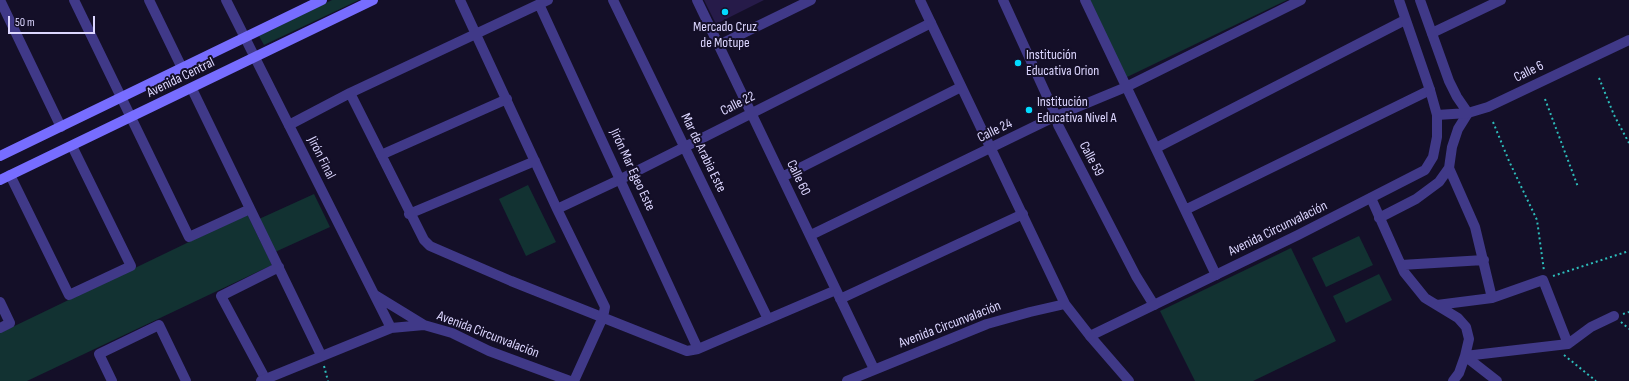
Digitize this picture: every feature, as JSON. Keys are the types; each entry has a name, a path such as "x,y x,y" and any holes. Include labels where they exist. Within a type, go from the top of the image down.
{"main road":[{"name":"Avenida Central","path":"1,154 61,127 322,0"},
{"name":"Avenida Central","path":"0,180 192,89 373,0"}],"street":[{"path":"0,0 61,127"},
{"path":"74,0 189,237 250,209"},
{"path":"149,0 182,68"},
{"name":"Jirón Final","path":"226,0 391,328"},
{"path":"460,0 477,34 556,209 605,307 603,318 574,381"},
{"name":"Mar de Arabia Este","path":"613,0 768,319"},
{"name":"Calle 60","path":"697,0 874,369"},
{"path":"719,45 811,0"},
{"path":"920,0 992,148 1065,304 1090,336 1129,381"},
{"name":"Calle 59","path":"1003,0 1056,116 1061,132 1154,305"},
{"path":"1085,0 1216,275"},
{"name":"Calle 24","path":"811,235 1056,116 1126,87 1301,0"},
{"name":"Avenida Circunvalación","path":"1090,336 1216,275 1425,170 1433,157 1438,137 1436,115 1430,90 1399,0"},
{"path":"1379,218 1416,199 1439,182 1449,168 1452,147 1458,129 1468,112 1449,81 1420,0"},
{"path":"1432,33 1501,0"},
{"path":"289,125 350,93 544,2"},
{"name":"Jirón Mar Egeo Este","path":"544,2 621,179 698,349"},
{"path":"1156,148 1405,20"},
{"name":"Calle 22","path":"556,209 621,179 751,112 931,23"},
{"name":"Calle 6","path":"1436,115 1468,112 1488,107 1629,40"},
{"path":"782,177 961,87"},
{"path":"192,89 321,355"},
{"path":"1185,210 1430,90"},
{"path":"350,93 409,214 424,240 430,246 603,318 687,351 698,349 768,319 838,294 1023,214"},
{"path":"381,155 506,99"},
{"path":"10,175 69,295 131,266 72,146"},
{"path":"409,214 535,161"},
{"path":"1449,168 1475,227 1492,298"},
{"path":"1371,198 1401,265 1415,287 1425,298 1458,318 1466,327 1468,339 1459,378"},
{"path":"1401,265 1484,260"},
{"path":"263,380 221,296 279,266"},
{"path":"1437,305 1492,298 1543,280 1568,344"},
{"path":"374,294 424,325"},
{"path":"0,302 10,323 0,328"},
{"name":"Avenida Circunvalación","path":"847,381 987,324 1065,304"},
{"path":"1465,356 1550,344 1568,344 1591,326 1614,316"},
{"path":"112,381 99,354 159,325 186,381"},
{"name":"Avenida Circunvalación","path":"263,380 321,355 391,328 424,325 452,333 489,351 570,381"},
{"path":"1465,356 1497,381"}],"path":[{"path":"1599,78 1614,115 1629,143"},
{"path":"1546,99 1578,187"},
{"path":"1493,122 1509,161 1537,220 1544,269 1543,280 1629,251"},
{"path":"1550,344 1596,381"},
{"path":"321,355 328,381"}],"green space":[{"path":"332,0 359,0 264,45 259,36"},
{"path":"1088,0 1287,0 1125,78"},
{"path":"528,185 556,242 526,256 499,199"},
{"path":"314,194 330,227 275,252 259,219"},
{"path":"247,214 272,265 27,381 0,381 0,333"},
{"path":"1359,236 1373,265 1326,287 1312,258"},
{"path":"1291,248 1336,341 1253,381 1195,381 1160,311"},
{"path":"1379,274 1392,300 1346,323 1333,296"}],"building":[{"name":"Mercado Cruz de Motupe","path":"704,0 764,0 716,24"}],"place":[{"name":"Mercado Cruz de Motupe","path":"725,12"},
{"name":"Institución Educativa Orion","path":"1018,63"},
{"name":"Institución Educativa Nivel A","path":"1029,110"}]}
